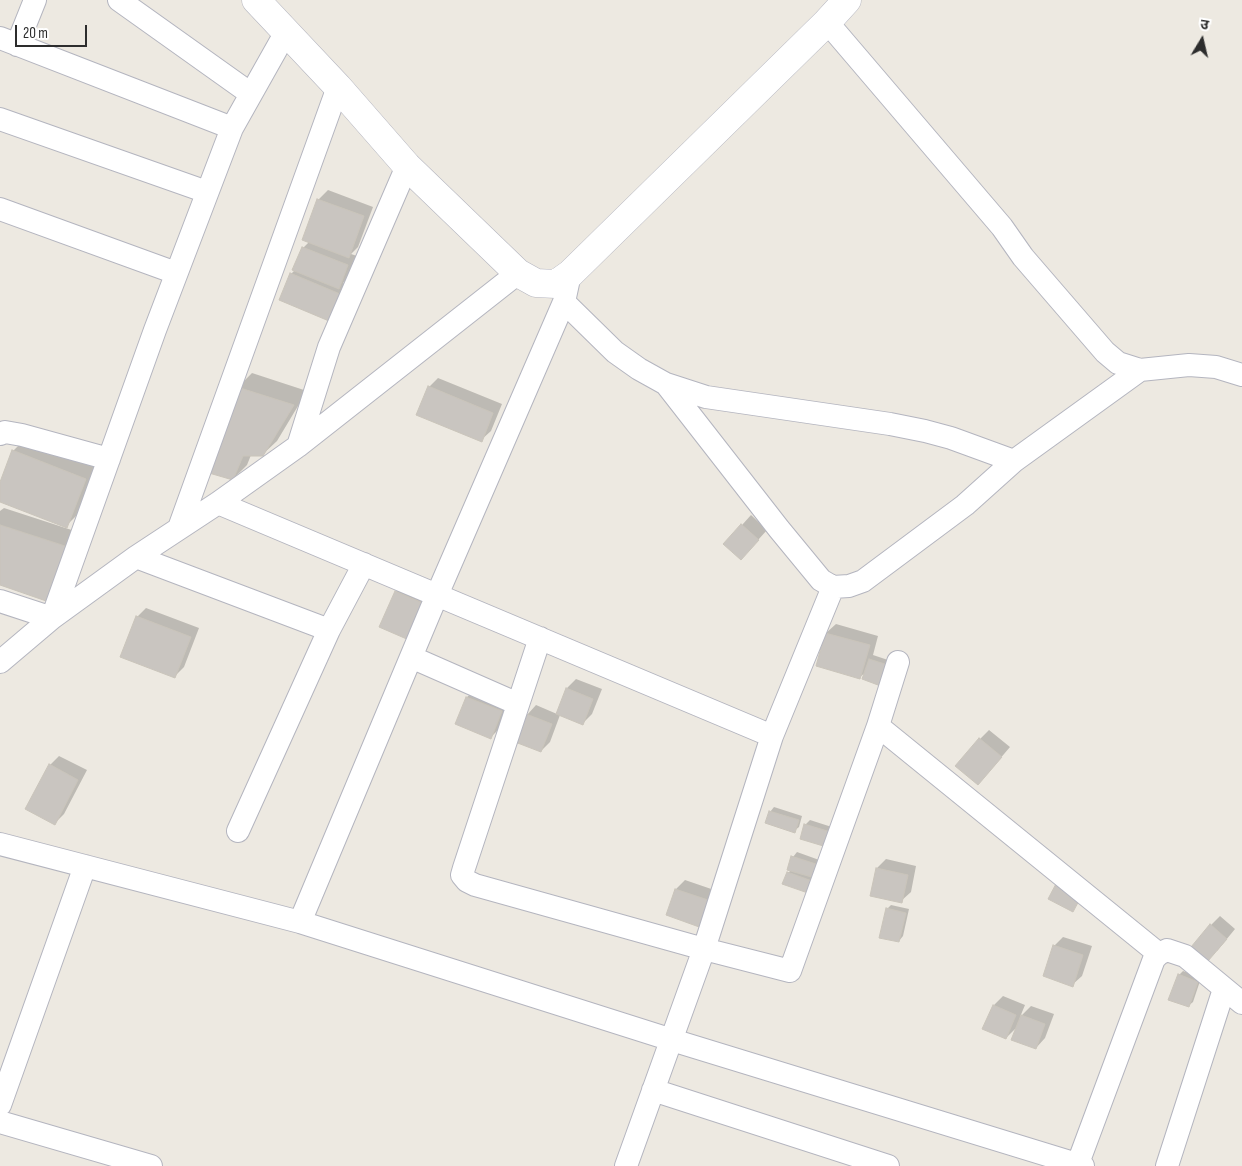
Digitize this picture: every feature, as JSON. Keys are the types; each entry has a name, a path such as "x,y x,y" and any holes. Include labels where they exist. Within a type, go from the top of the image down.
{"street":[{"path":"35,0 9,42 232,128"},
{"path":"119,0 251,94"},
{"path":"256,0 407,166 518,273 536,283 556,284 570,274 827,22 847,0"},
{"path":"827,22 1002,227 1023,257 1105,352 1118,363 1140,370 1189,364 1216,367 1242,375"},
{"path":"52,618 110,459 154,330 232,128 286,32"},
{"path":"179,528 338,88"},
{"path":"0,119 207,192"},
{"path":"298,446 329,347 407,166"},
{"path":"2,215 176,273"},
{"path":"0,662 52,618 136,557 218,503 298,446 518,273"},
{"path":"300,922 437,595 564,302 570,274"},
{"path":"564,302 616,352 639,369 666,384 706,397 890,424 925,431 952,438 1014,461"},
{"path":"666,384 821,580 833,587 849,586 863,582 965,505 1014,461 1140,370"},
{"path":"0,434 5,432 22,435 110,459"},
{"path":"218,503 772,736"},
{"path":"136,557 328,630"},
{"path":"238,831 328,630 364,564"},
{"path":"626,1166 704,949 772,736 833,587"},
{"path":"0,601 52,618"},
{"path":"540,638 462,875 467,881 475,885 790,971 878,726 898,662"},
{"path":"412,657 518,704"},
{"path":"878,726 1159,954"},
{"path":"0,845 300,922 1079,1166 1154,959 1167,950 1185,956 1242,1003"},
{"path":"0,1105 85,866"},
{"path":"1167,1166 1224,989"},
{"path":"654,1090 888,1166"},
{"path":"0,1122 151,1166"}],"building":[{"path":"317,199 364,216 349,258 302,240"},
{"path":"302,247 348,265 339,289 292,270"},
{"path":"290,273 340,294 329,321 279,300"},
{"path":"428,386 493,413 482,442 416,415"},
{"path":"237,387 294,405 263,456 243,456 233,480 209,473"},
{"path":"12,450 86,479 67,528 0,502 0,482"},
{"path":"741,524 759,540 741,560 723,544"},
{"path":"0,525 71,548 52,603 0,585"},
{"path":"395,591 425,604 409,640 379,627"},
{"path":"136,616 191,637 175,678 120,657"},
{"path":"825,633 870,645 860,679 816,666"},
{"path":"869,659 894,667 886,688 862,679"},
{"path":"566,688 593,699 583,725 556,714"},
{"path":"466,697 502,711 491,739 455,724"},
{"path":"526,714 552,724 541,752 515,742"},
{"path":"979,738 1002,757 978,785 955,766"},
{"path":"49,764 78,780 55,825 25,809"},
{"path":"769,811 799,820 795,833 765,823"},
{"path":"804,824 834,833 830,848 800,839"},
{"path":"791,856 819,865 815,878 787,870"},
{"path":"876,868 908,875 902,903 870,896"},
{"path":"787,872 812,881 808,893 782,884"},
{"path":"1058,880 1083,893 1073,912 1048,899"},
{"path":"675,889 711,901 702,928 666,915"},
{"path":"886,908 906,913 899,942 879,938"},
{"path":"1210,924 1227,939 1208,961 1191,947"},
{"path":"1053,945 1083,955 1073,987 1043,976"},
{"path":"1178,974 1198,982 1189,1007 1168,1000"},
{"path":"993,1005 1016,1015 1006,1039 982,1029"},
{"path":"1021,1015 1045,1024 1036,1049 1011,1040"}]}
